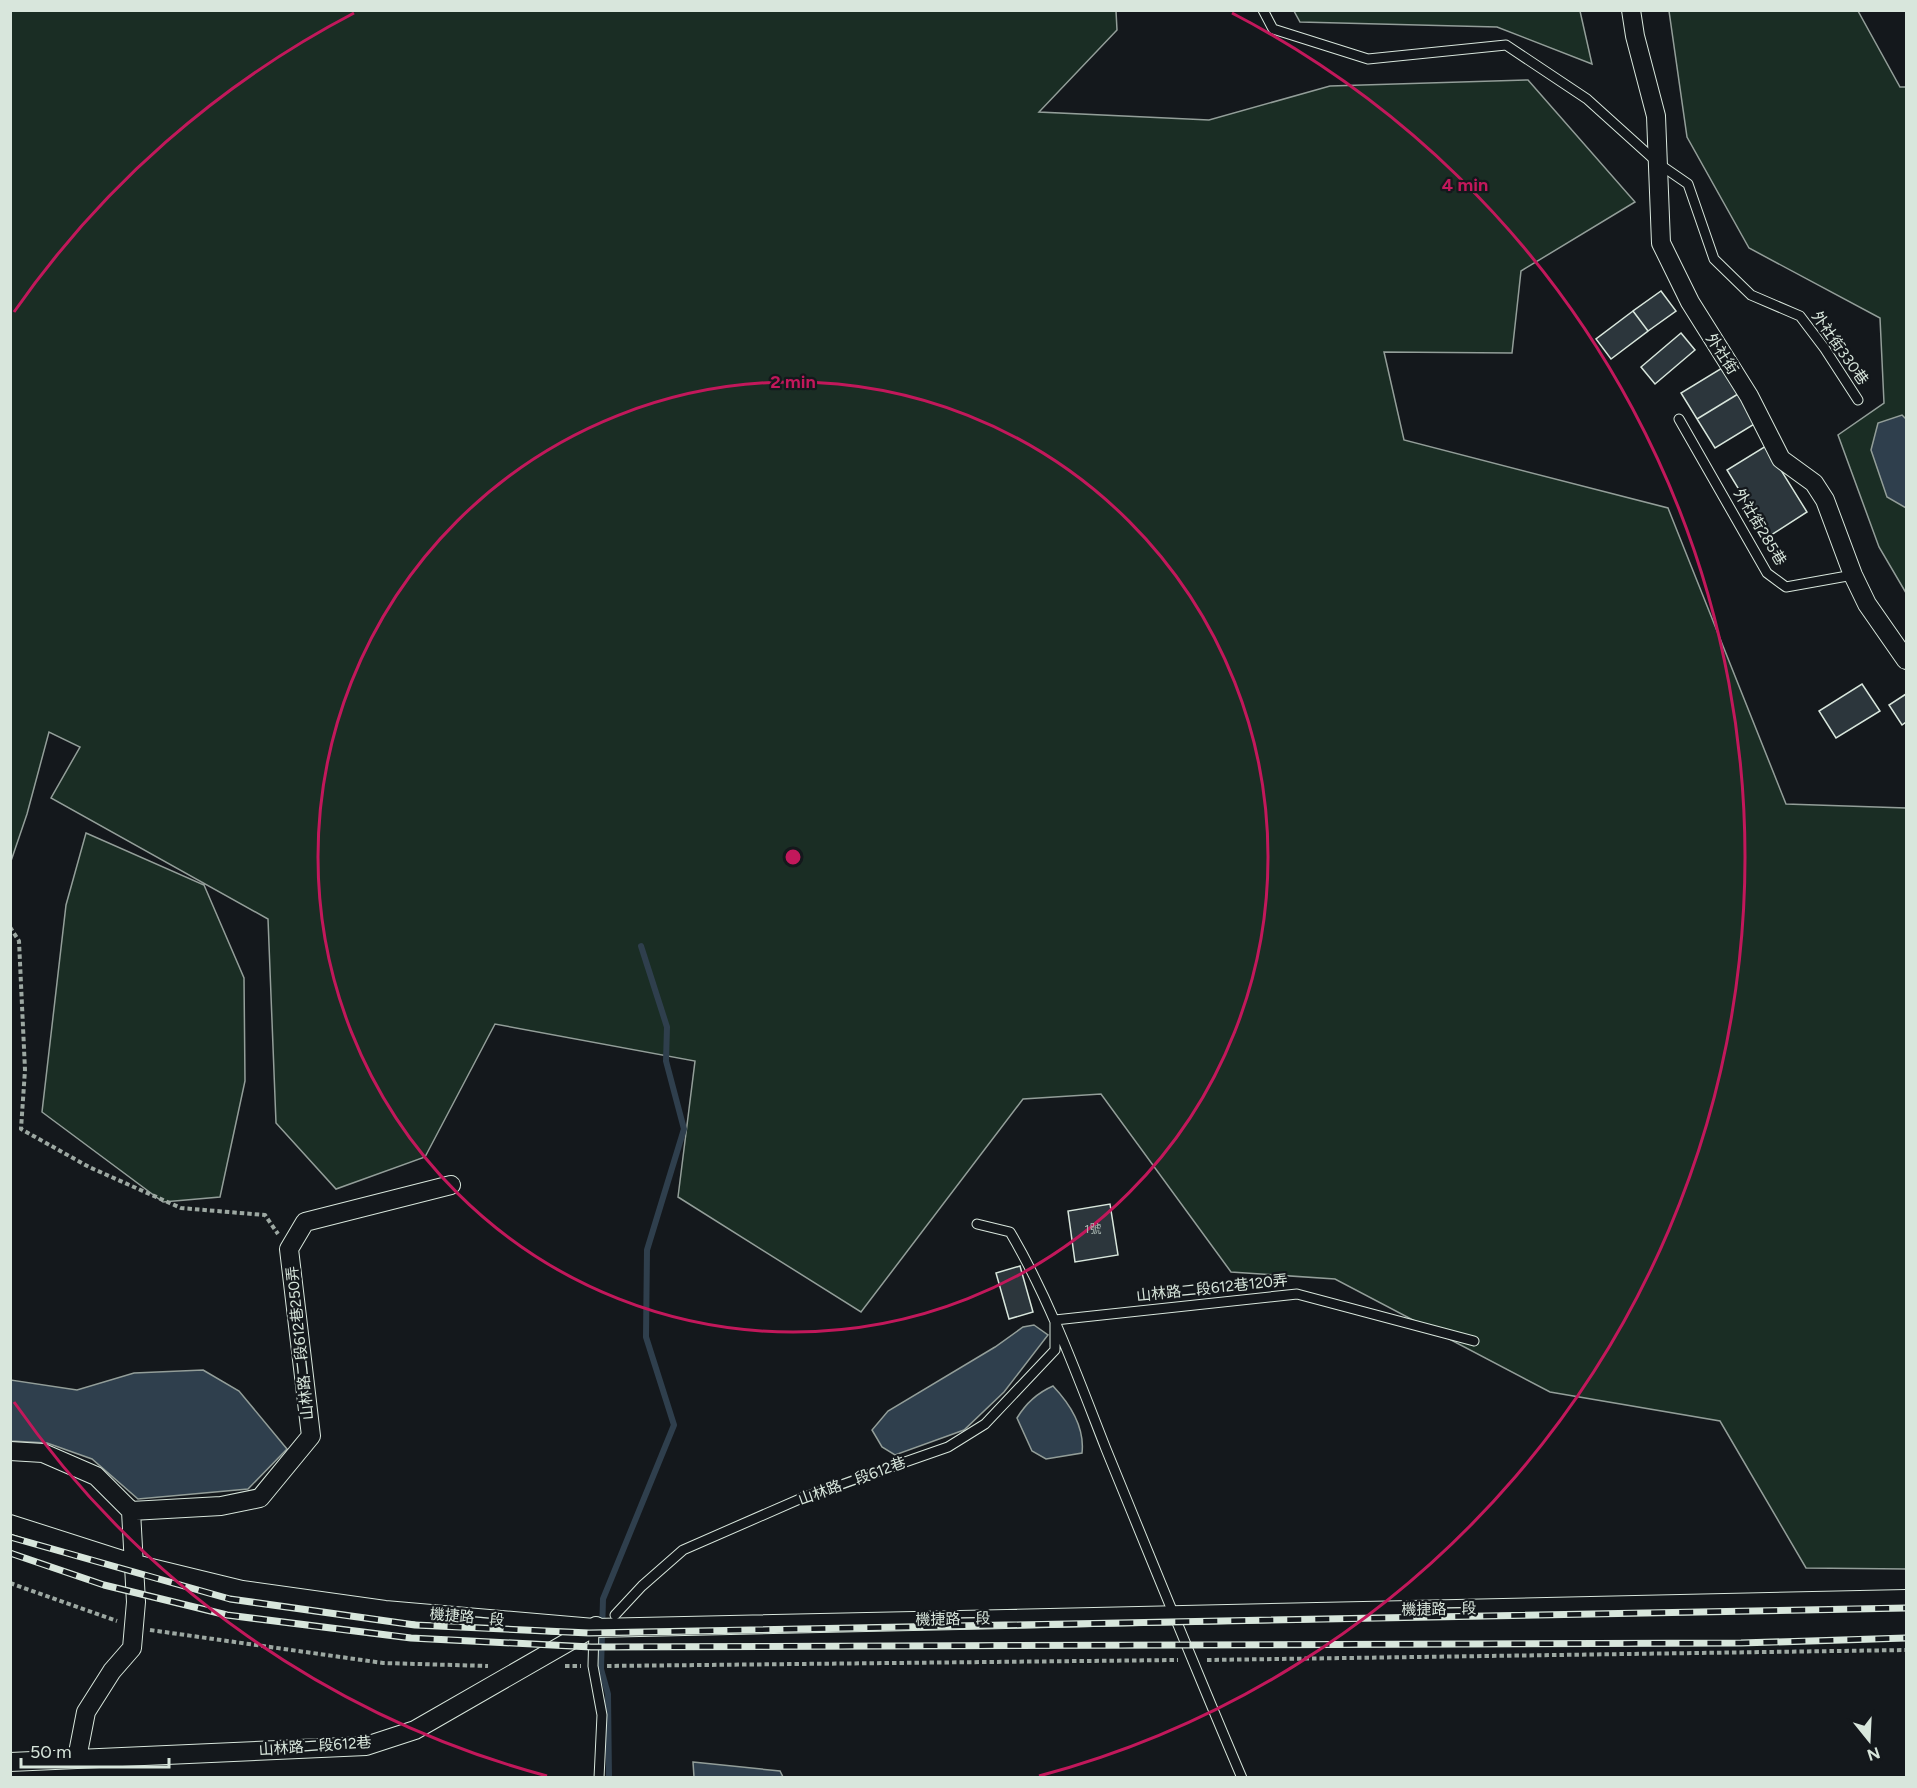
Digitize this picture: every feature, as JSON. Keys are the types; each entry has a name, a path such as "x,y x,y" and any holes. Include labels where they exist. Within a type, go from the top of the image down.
{"street":[{"name":"外社街","path":"1631,10 1635,36 1656,116 1661,243 1690,302 1749,396 1781,459 1814,483 1825,500 1853,575 1867,604 1906,660"},
{"name":"山林路二段612巷250弄","path":"131,1511 221,1506 260,1498 311,1436 290,1249 305,1222 451,1185"},
{"path":"10,1451 43,1453 96,1476 131,1511 136,1602 132,1648 112,1671 86,1712 77,1758"},
{"name":"機捷路一段","path":"10,1524 135,1564 242,1590 385,1610 595,1628 615,1621 1172,1614 1906,1599"},
{"name":"山林路二段612巷","path":"10,1761 366,1746 415,1730 595,1628"}],"lane":[{"name":"外社街330巷","path":"1263,10 1273,29 1368,59 1506,45 1587,99 1659,164 1688,183 1714,259 1751,295 1800,316 1825,349 1858,400"},
{"name":"外社街285巷","path":"1679,419 1767,573 1786,587 1853,575"},
{"name":"山林路二段612巷","path":"977,1224 1010,1232 1031,1267 1055,1320 1172,1614 1242,1778"},
{"name":"山林路二段612巷120弄","path":"1055,1320 1298,1294 1474,1341"},
{"name":"山林路二段612巷","path":"615,1621 642,1587 682,1550 802,1498 948,1447 985,1424 1055,1350 1055,1320"},
{"path":"595,1628 592,1666 602,1715 599,1778"}],"path":[{"path":"10,927 19,941 25,1070 21,1129 89,1167 182,1208 265,1215 290,1249"},
{"path":"10,1583 134,1628 383,1663 490,1666"},
{"path":"616,1666 1906,1650"},
{"path":"559,1666 592,1666"}],"green space":[{"path":"11,11 1116,11 1117,30 1039,112 1209,120 1330,86 1528,80 1635,202 1521,271 1512,353 1384,352 1404,440 1668,508 1786,804 1906,808 1906,1569 1806,1568 1720,1421 1550,1392 1335,1279 1231,1272 1101,1094 1023,1099 861,1312 678,1197 695,1061 495,1024 425,1157 336,1189 276,1123 268,919 51,798 80,747 49,732 27,814 11,861"},
{"path":"1294,11 1580,11 1592,64 1497,27 1300,22"},
{"path":"1669,11 1858,11 1900,87 1906,87 1906,593 1879,547 1838,435 1884,403 1880,318 1749,248 1687,137"},
{"path":"86,833 204,885 244,978 245,1081 220,1197 163,1202 42,1112 66,905"}],"water":[{"path":"1902,415 1906,419 1906,508 1887,497 1871,450 1878,423"},
{"path":"1034,1325 1048,1335 1004,1392 964,1430 895,1455 882,1447 872,1430 888,1411 995,1347 1023,1327"},
{"path":"203,1370 239,1391 287,1449 248,1489 138,1499 92,1459 47,1443 11,1441 11,1380 77,1390 134,1373"},
{"path":"1053,1386 1065,1400 1079,1425 1082,1453 1046,1459 1032,1451 1017,1418 1032,1399"},
{"path":"693,1762 780,1771 783,1777 694,1777"}],"building":[{"path":"1661,291 1676,311 1648,331 1633,311"},
{"path":"1633,311 1648,331 1611,359 1596,339"},
{"path":"1681,333 1695,350 1655,384 1641,367"},
{"path":"1722,368 1738,394 1697,419 1681,393"},
{"path":"1738,394 1756,423 1715,448 1697,419"},
{"path":"1766,446 1807,512 1768,537 1727,470"},
{"path":"1862,684 1880,711 1836,738 1819,711"},
{"path":"1906,694 1906,722 1902,725 1889,705"},
{"path":"1110,1204 1118,1255 1075,1262 1068,1211"},
{"path":"1020,1266 1033,1312 1009,1319 996,1273"}],"waterway":[{"path":"609,1778 608,1694 601,1669 603,1599 674,1425 646,1337 647,1250 684,1129 666,1061 667,1027 641,946"}],"railway":[{"path":"10,1537 230,1599 415,1625 589,1633 1906,1608"},
{"path":"10,1553 104,1585 227,1615 411,1638 591,1647 1741,1643 1906,1638"}]}
